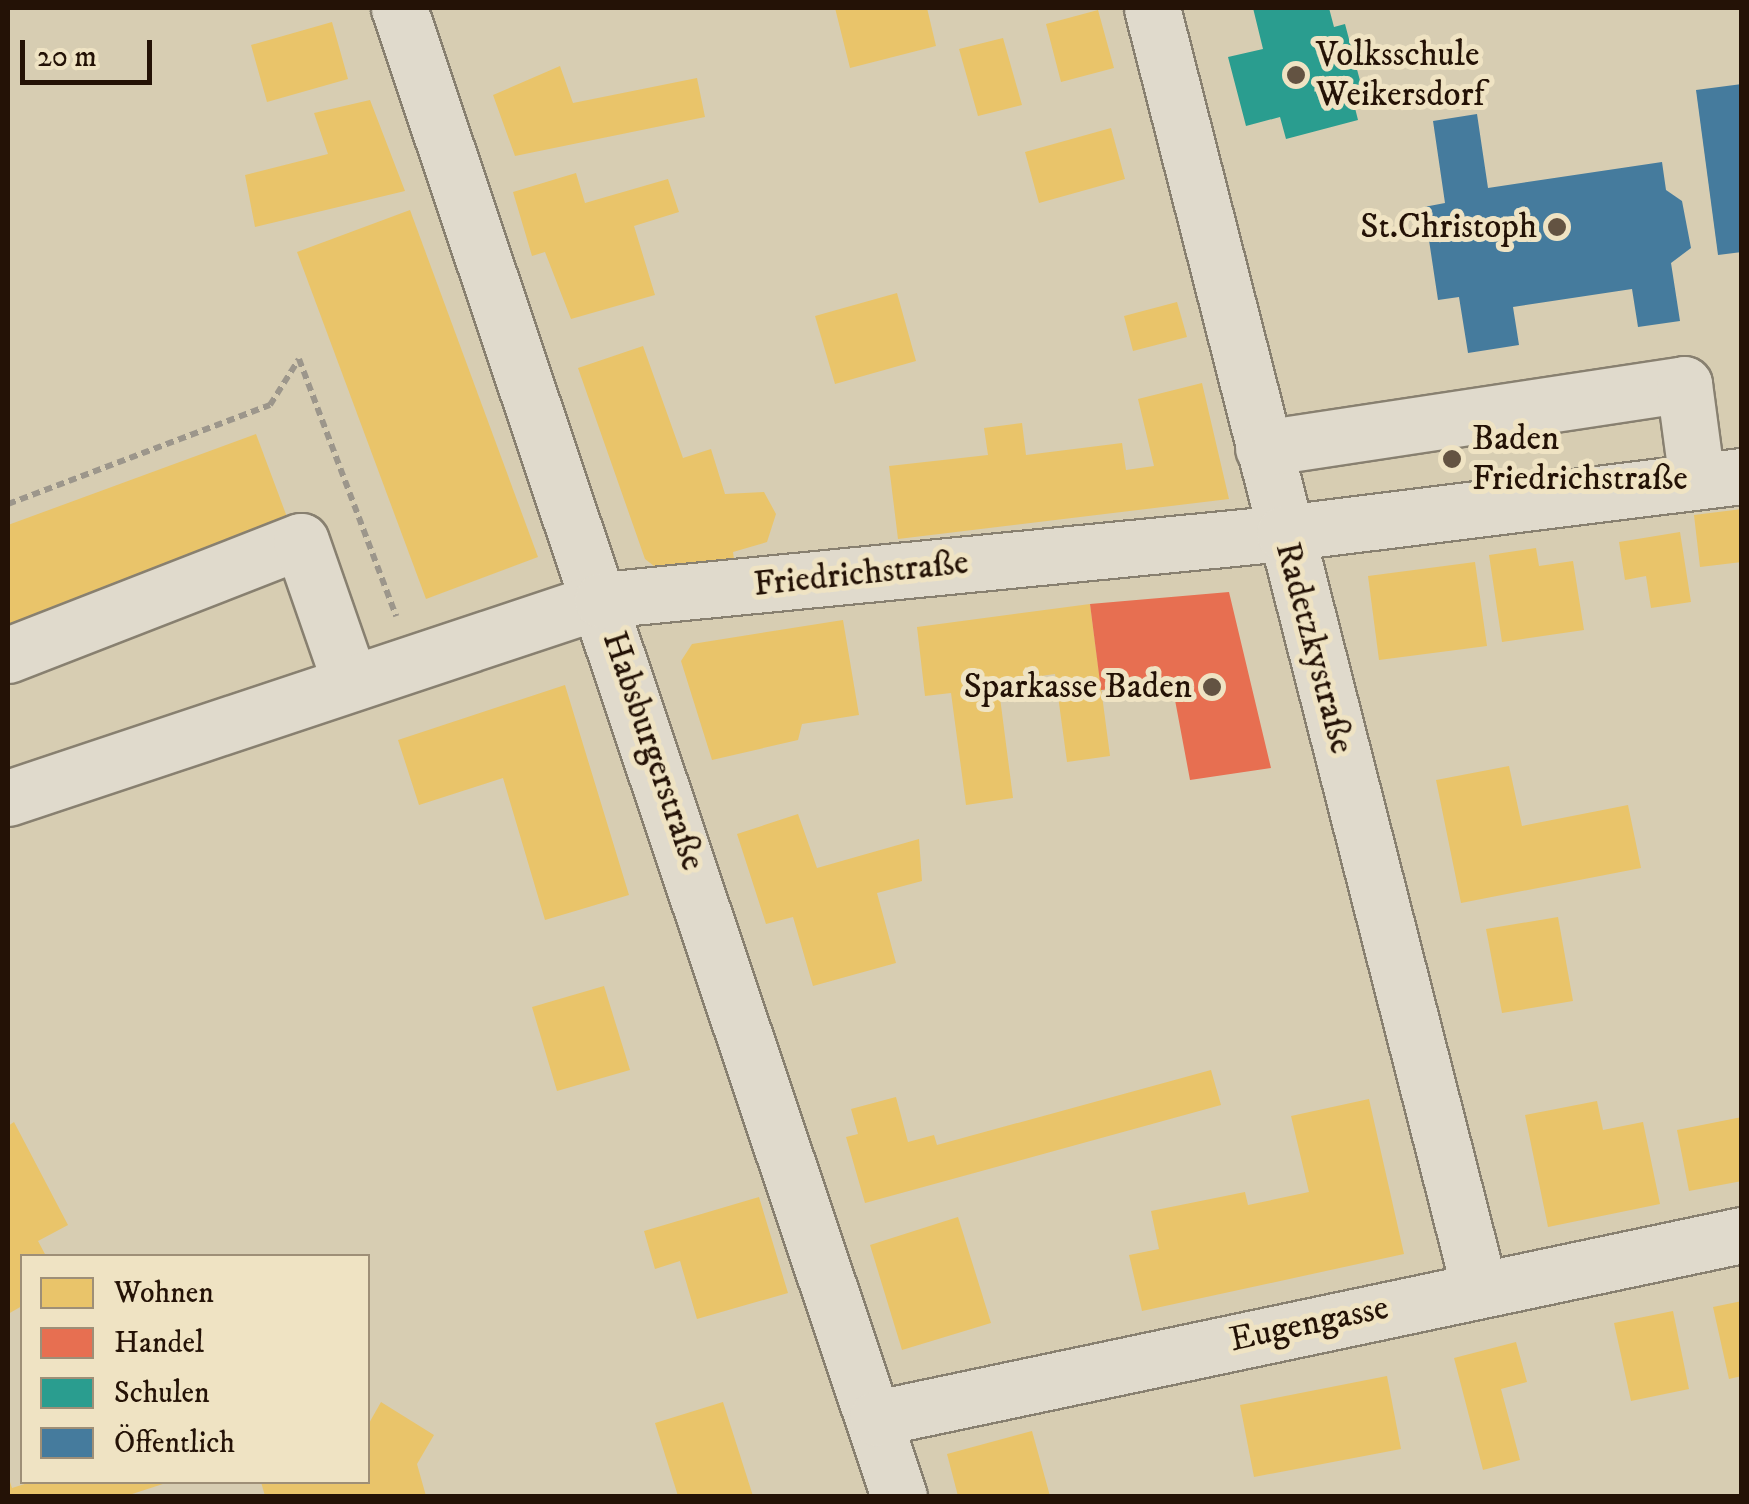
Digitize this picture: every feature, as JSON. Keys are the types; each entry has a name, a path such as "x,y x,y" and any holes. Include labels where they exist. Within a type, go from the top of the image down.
{"street":[{"name":"Habsburgerstraße","path":"399,8 602,600 900,1496"},
{"name":"Radetzkystraße","path":"1152,8 1480,1287"},
{"path":"1263,448 1684,384 1719,478"},
{"name":"Friedrichstraße","path":"8,798 602,600 1284,533 1719,478"},
{"path":"8,654 302,541 350,682"},
{"name":"Eugengasse","path":"877,1418 1480,1287 1742,1235"}],"path":[{"path":"8,504 270,404 299,360 413,662"}],"building: Wohnen":[{"path":"835,8 927,8 936,46 850,68"},
{"path":"1098,10 1114,68 1061,82 1046,24"},
{"path":"332,22 348,79 267,102 251,45"},
{"path":"1003,38 1022,105 978,116 959,49"},
{"path":"560,66 573,103 697,78 705,117 515,156 493,95"},
{"path":"370,100 405,191 255,227 245,175 328,154 314,113"},
{"path":"1111,128 1125,179 1039,203 1025,152"},
{"path":"576,173 585,203 668,179 679,212 634,226 655,295 571,319 545,252 532,256 513,192"},
{"path":"410,210 538,557 426,599 297,252"},
{"path":"897,293 916,361 835,384 815,316"},
{"path":"1177,302 1187,337 1133,351 1124,316"},
{"path":"643,346 683,458 711,449 725,494 764,492 776,514 767,542 733,552 734,559 663,573 645,559 578,368"},
{"path":"1202,383 1229,499 898,539 889,466 988,455 984,428 1022,423 1026,455 1122,443 1126,470 1154,466 1138,399"},
{"path":"256,434 290,525 8,630 8,525"},
{"path":"1742,509 1742,562 1700,567 1694,515"},
{"path":"1680,532 1691,602 1651,608 1646,576 1625,580 1619,542"},
{"path":"1536,548 1539,566 1573,561 1584,630 1502,642 1489,555"},
{"path":"1475,562 1487,646 1379,660 1368,576"},
{"path":"1090,604 1110,756 1067,762 1055,674 998,682 1013,798 966,805 951,693 925,696 917,627"},
{"path":"843,620 859,715 802,724 798,740 712,760 681,661 692,644"},
{"path":"565,685 629,895 545,920 503,778 419,805 398,740"},
{"path":"1509,766 1522,826 1628,805 1641,868 1461,903 1436,780"},
{"path":"798,814 817,868 919,839 922,881 877,893 896,963 813,986 793,917 766,924 737,834"},
{"path":"1558,917 1573,1001 1502,1013 1486,929"},
{"path":"604,986 630,1070 557,1091 532,1007"},
{"path":"1211,1070 1221,1105 865,1203 846,1137 858,1134 851,1109 896,1097 908,1142 934,1135 937,1145"},
{"path":"1369,1099 1404,1254 1142,1311 1129,1255 1159,1249 1151,1211 1245,1192 1248,1205 1309,1192 1291,1116"},
{"path":"1597,1101 1603,1130 1643,1122 1660,1204 1548,1227 1525,1115"},
{"path":"1742,1117 1742,1181 1689,1191 1677,1130"},
{"path":"14,1122 68,1225 38,1241 45,1254 20,1254 20,1307 8,1314 8,1126"},
{"path":"759,1197 788,1293 697,1319 680,1261 655,1269 644,1231"},
{"path":"958,1217 991,1323 902,1350 870,1245"},
{"path":"1742,1301 1742,1376 1729,1379 1713,1307"},
{"path":"1673,1311 1689,1389 1631,1401 1614,1323"},
{"path":"1516,1342 1527,1382 1501,1389 1520,1460 1483,1470 1454,1358"},
{"path":"1387,1376 1401,1449 1254,1477 1240,1405"},
{"path":"381,1402 434,1435 417,1464 426,1496 265,1496 262,1484 370,1484 370,1421"},
{"path":"723,1402 753,1496 678,1496 655,1423"},
{"path":"1032,1431 1050,1496 958,1496 947,1454"},
{"path":"8,1476 12,1488 25,1484 163,1484 126,1496 8,1496"}],"building: Handel":[{"name":"Sparkasse Baden","path":"1229,592 1271,768 1190,780 1172,684 1101,690 1090,604"}],"building: Schulen":[{"name":"Volksschule Weikersdorf","path":"1253,8 1329,8 1334,27 1345,24 1363,92 1352,96 1358,120 1286,139 1280,117 1246,126 1228,57 1263,49"}],"building: Öffentlich":[{"path":"1742,84 1742,252 1718,255 1696,90"},
{"name":"St.Christoph","path":"1477,114 1488,188 1662,162 1666,190 1682,201 1691,248 1671,263 1680,321 1638,327 1632,289 1513,307 1519,345 1468,353 1459,297 1438,300 1424,207 1445,203 1433,121"}],"place":[{"name":"Volksschule Weikersdorf","path":"1296,75"},
{"name":"St.Christoph","path":"1557,227"},
{"name":"Baden Friedrichstraße","path":"1452,459"},
{"name":"Sparkasse Baden","path":"1212,687"}]}
